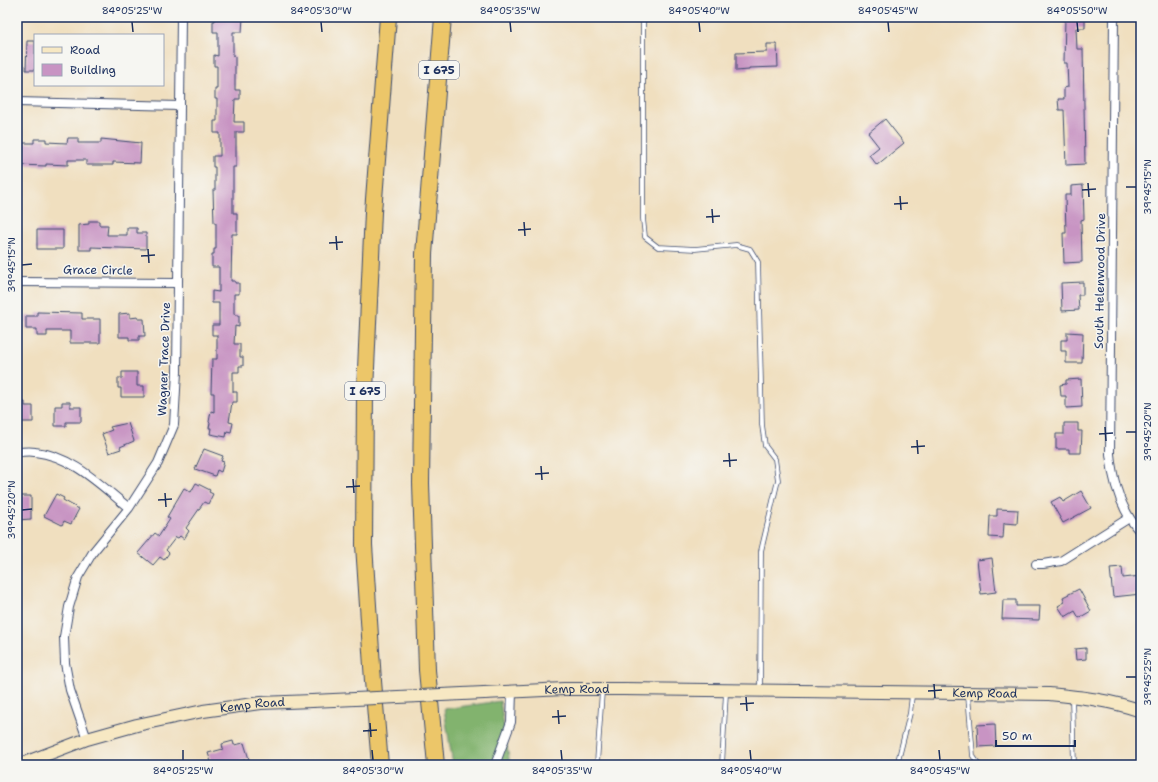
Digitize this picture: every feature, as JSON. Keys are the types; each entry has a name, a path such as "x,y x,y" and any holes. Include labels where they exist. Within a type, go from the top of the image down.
{"highway":[{"name":"I 675","path":"380,765 364,545 365,391 373,212 388,17"},
{"name":"I 675","path":"436,765 427,670 421,483 424,254 443,17"}],"main road":[{"name":"Kemp Road","path":"19,765 87,740 137,725 203,711 261,703 602,689 760,690 1049,694 1106,701 1141,711"}],"street":[{"name":"Wagner Trace Drive","path":"87,740 70,690 65,663 64,637 68,607 78,577 93,552 129,508 158,463 174,425 177,372 181,17"},
{"name":"South Helenwood Drive","path":"1114,17 1110,454 1115,487 1121,503 1129,518 1141,533"},
{"path":"17,102 180,106"},
{"name":"Grace Circle","path":"17,282 178,283"},
{"path":"17,452 36,452 54,456 75,465 129,508"},
{"path":"1036,564 1061,561 1129,518"},
{"path":"495,765 512,722 512,692"}],"lane":[{"path":"642,17 642,219 645,237 658,247 695,249 736,245 750,249 758,262 762,425 765,446 775,459 778,480 761,551 760,690"},
{"path":"602,689 597,763 608,765"},
{"path":"722,765 726,690"},
{"path":"897,765 910,713 912,692"},
{"path":"968,693 973,756 979,765"},
{"path":"1072,696 1074,765"}],"green space":[{"path":"500,701 510,765 453,765 444,709"}],"building":[{"path":"215,17 243,17 242,32 233,32 235,90 240,90 240,99 235,99 234,122 244,122 244,132 236,132 236,167 233,167 233,213 237,213 237,234 232,234 231,281 239,283 239,294 234,294 234,313 235,315 239,315 239,327 235,326 234,344 240,344 240,357 243,357 243,366 239,366 239,372 233,372 233,392 237,392 237,402 232,402 229,422 233,423 231,432 227,431 226,437 210,434 211,428 209,428 211,411 214,412 214,393 211,393 212,359 217,359 217,335 212,335 212,325 219,325 219,303 212,303 212,291 219,292 219,267 212,267 212,254 214,254 214,249 216,249 216,223 214,223 213,190 215,190 215,167 213,167 213,156 220,156 220,133 214,133 214,121 217,121 217,99 215,99 215,89 217,89 217,66 214,66 214,55 218,56 218,32 213,32 213,21 215,21"},
{"path":"1065,17 1085,17 1085,28 1076,28 1077,49 1083,49 1085,164 1066,165 1064,110 1059,110 1058,99 1064,99 1064,88 1068,87 1067,63 1064,63"},
{"path":"27,41 34,41 34,70 26,70"},
{"path":"767,44 777,44 778,67 749,68 749,70 736,71 736,53 767,52"},
{"path":"885,119 904,143 877,165 869,155 879,147 868,133"},
{"path":"68,138 78,138 78,143 101,143 101,139 141,143 140,163 113,162 113,165 86,165 86,160 68,160 68,165 19,165 19,143 34,143 34,139 46,139 46,142 67,143"},
{"path":"1083,185 1084,219 1081,220 1082,262 1064,263 1063,233 1066,233 1065,195 1071,195 1071,186"},
{"path":"89,221 99,221 99,225 108,225 107,235 127,235 127,228 137,228 137,233 146,233 146,249 91,247 91,250 79,250 79,225 89,224"},
{"path":"37,230 63,230 63,249 37,249"},
{"path":"1083,282 1083,295 1078,295 1079,310 1062,311 1061,283"},
{"path":"37,312 82,313 82,319 100,319 100,343 70,343 70,331 47,331 47,336 37,336 37,329 26,329 26,316 37,316"},
{"path":"130,313 130,318 138,317 138,319 144,319 145,336 139,336 139,340 129,340 129,337 119,337 119,314"},
{"path":"1067,332 1083,333 1082,363 1066,363 1066,351 1061,351 1061,340 1067,340"},
{"path":"122,372 137,372 137,386 144,386 144,397 121,397 121,388 118,388 118,378 122,378"},
{"path":"1081,379 1082,407 1066,408 1066,396 1061,396 1060,385 1066,384 1066,380"},
{"path":"17,402 25,402 25,406 33,406 33,422 17,422"},
{"path":"62,402 70,402 70,407 81,407 81,422 66,422 66,426 55,426 55,406 62,406"},
{"path":"128,423 134,441 120,447 121,449 109,453 102,434 112,430 110,427"},
{"path":"1064,423 1078,423 1078,431 1082,431 1081,453 1069,453 1069,449 1056,449 1056,434 1064,434"},
{"path":"204,449 223,456 221,461 224,462 221,472 217,470 215,476 195,469"},
{"path":"196,483 210,490 209,492 213,494 208,504 204,502 186,528 189,531 184,539 180,536 178,538 176,537 166,550 169,553 164,560 160,557 153,565 138,553 155,533 159,536 170,519 167,517 184,488 191,492"},
{"path":"1081,491 1091,508 1063,523 1051,502 1060,497 1063,502"},
{"path":"56,494 64,498 63,500 79,509 71,524 64,521 62,525 44,516"},
{"path":"31,496 31,519 17,520 17,497"},
{"path":"997,509 1018,510 1017,524 1004,523 1003,538 989,537 990,516 997,516"},
{"path":"992,558 996,592 981,594 977,560"},
{"path":"1122,567 1123,578 1141,576 1141,594 1113,597 1110,568"},
{"path":"1079,589 1091,611 1079,618 1075,611 1065,617 1058,606 1065,602 1063,597"},
{"path":"1003,600 1016,600 1016,606 1040,606 1039,620 1002,619"},
{"path":"1086,648 1086,659 1076,660 1075,649"},
{"path":"995,724 996,746 978,747 977,725"},
{"path":"233,741 234,745 244,743 249,759 240,761 241,765 212,765 208,753 223,749 222,744"}]}
